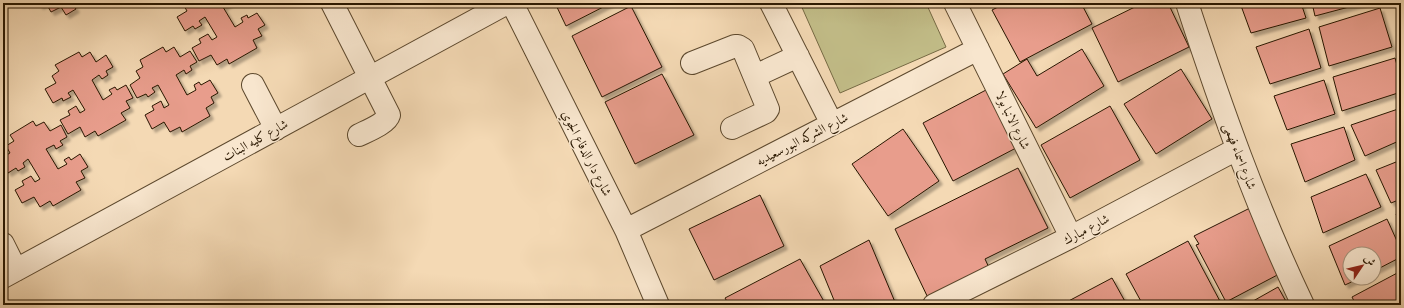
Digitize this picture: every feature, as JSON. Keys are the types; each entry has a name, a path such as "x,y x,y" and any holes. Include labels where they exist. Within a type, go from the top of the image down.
{"street":[{"path":"332,3 389,117 384,122 359,135"},
{"name":"شارع كليه البنات","path":"10,274 506,3"},
{"name":"شارع دار الدفاع الجوي","path":"512,3 626,230 656,304"},
{"path":"771,3 832,124"},
{"name":"شارع الانبا بولا","path":"955,3 1072,237"},
{"name":"شارع اسماء فهمى","path":"1187,3 1236,148 1261,211 1303,305"},
{"path":"692,63 735,46 738,46 743,50 768,109 766,112 732,128"},
{"name":"شارع الشركه البورسعيديه","path":"626,230 978,50"},
{"path":"755,76 798,56"},
{"path":"253,85 276,129"},
{"name":"شارع مبارك","path":"934,305 1072,237 1236,148"},
{"path":"3,244 10,274"}],"shaded area":[{"path":"800,3 926,3 946,47 840,93"}],"building":[{"path":"38,3 46,3 40,6"},
{"path":"46,3 72,3 76,9 66,15 61,7 51,12"},
{"path":"230,3 223,7 235,27 243,22 241,18 247,15 248,18 257,13 265,25 258,29 262,36 253,40 257,48 229,64 227,59 217,65 211,55 199,61 192,48 201,43 199,39 208,34 212,40 217,37 205,17 199,21 202,25 195,29 193,26 185,31 177,17 187,11 183,4"},
{"path":"555,3 611,3 566,26"},
{"path":"1006,3 1081,3 1092,24 1020,62 992,10"},
{"path":"1143,3 1168,3 1189,47 1118,82 1092,28"},
{"path":"1240,3 1301,3 1306,18 1251,33"},
{"path":"1312,3 1364,3 1315,16"},
{"path":"631,6 662,67 602,97 572,36"},
{"path":"1380,8 1392,47 1329,66 1319,27"},
{"path":"1309,29 1321,68 1270,84 1256,47"},
{"path":"163,47 166,52 174,47 180,57 190,51 197,62 190,66 192,70 186,74 184,70 176,75 187,95 196,90 194,85 199,82 201,85 210,80 218,93 211,97 214,103 206,108 210,116 182,132 180,127 170,132 164,122 152,129 145,115 154,110 152,106 161,101 164,108 169,105 158,85 152,88 155,92 148,97 146,94 137,98 130,85 140,78 136,71 143,67 140,60"},
{"path":"1082,49 1104,86 1036,128 1003,74 1027,59 1037,76"},
{"path":"79,52 82,57 90,52 96,62 106,55 113,67 106,71 108,75 102,79 99,75 92,80 103,100 112,94 109,90 115,87 117,90 126,85 133,98 126,101 130,108 121,113 126,120 98,136 95,131 85,137 80,127 68,134 60,120 70,115 68,111 76,106 80,113 85,110 73,90 68,93 71,97 63,101 62,98 53,103 45,89 56,83 52,76 59,71 55,65"},
{"path":"1395,58 1401,79 1401,92 1342,111 1333,77"},
{"path":"1181,69 1212,119 1156,154 1124,104"},
{"path":"662,74 694,135 635,164 605,102"},
{"path":"1324,80 1335,114 1287,130 1274,96"},
{"path":"986,90 1016,148 953,181 923,123"},
{"path":"1110,106 1140,160 1070,198 1041,145"},
{"path":"1401,108 1401,140 1365,156 1351,125"},
{"path":"33,121 36,126 44,122 50,131 61,125 67,137 60,141 63,145 56,149 54,145 46,149 58,169 67,164 64,160 69,157 71,160 80,154 88,167 81,171 85,178 76,182 81,190 53,206 50,201 40,207 34,197 22,203 15,190 24,185 22,181 31,176 35,182 40,179 28,159 23,163 25,167 18,171 16,168 8,173 3,165 3,157 10,153 6,146 14,141 10,135"},
{"path":"1344,127 1355,160 1305,182 1291,144"},
{"path":"903,129 939,181 888,216 852,164"},
{"path":"1401,160 1401,199 1391,203 1376,170"},
{"path":"1018,168 1048,228 985,259 991,272 930,302 895,229"},
{"path":"1366,174 1381,207 1323,233 1311,197"},
{"path":"760,195 784,246 714,280 689,229"},
{"path":"1254,206 1283,272 1226,302 1196,245 1199,244 1194,236"},
{"path":"1401,212 1401,224 1396,214"},
{"path":"1387,219 1401,250 1401,257 1382,267 1382,246 1342,246 1342,278 1329,246"},
{"path":"869,240 895,302 889,305 836,305 820,266"},
{"path":"1188,241 1222,305 1143,305 1126,274"},
{"path":"800,259 826,305 729,305 725,298"},
{"path":"1401,271 1401,305 1356,305 1352,297 1373,286 1382,286 1382,281"},
{"path":"1112,278 1127,305 1061,305"},
{"path":"1278,287 1288,305 1246,305"}]}
